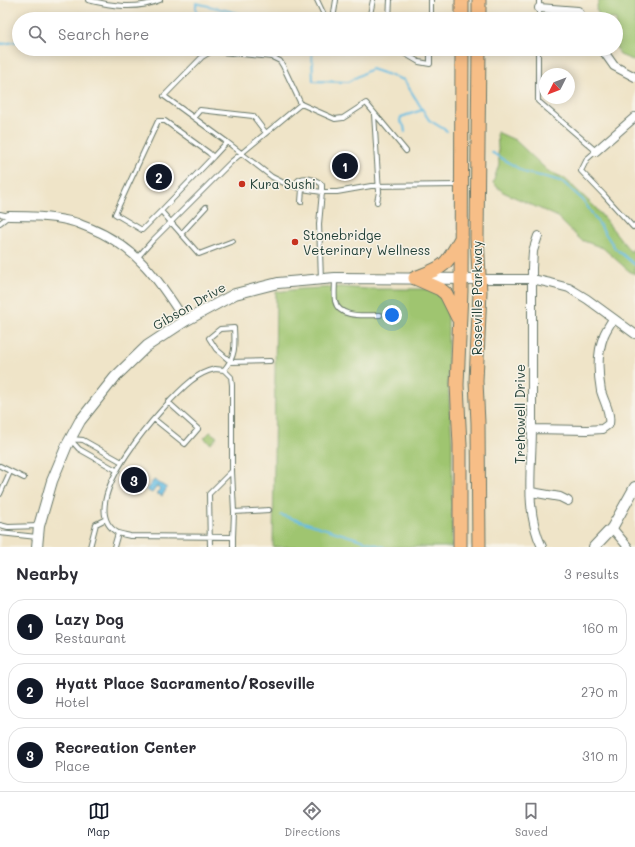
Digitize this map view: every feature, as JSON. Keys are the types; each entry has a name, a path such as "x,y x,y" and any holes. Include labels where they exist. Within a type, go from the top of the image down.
{"main road":[{"path":"462,0 462,12"},
{"path":"479,0 479,12"},
{"name":"Roseville Parkway","path":"460,547 460,445 457,384 461,278 462,56"},
{"name":"Roseville Parkway","path":"479,56 478,238 480,279 476,381 478,423 479,547"},
{"path":"415,278 439,269 446,264 450,260 461,239"},
{"path":"415,278 446,294 459,322"}],"street":[{"path":"539,4 579,12"},
{"path":"607,56 614,66 635,77"},
{"path":"596,151 635,117"},
{"path":"9,216 39,216 71,221 101,233 137,258 160,283 185,320"},
{"name":"Trehowell Drive","path":"538,236 533,251 532,279 532,429 530,510 535,530 542,547"},
{"name":"Gibson Drive","path":"37,542 39,526 52,482 70,438 90,407 115,377 147,346 185,320 235,294 278,283 335,278 480,279"},
{"path":"480,279 532,279 569,288 587,299 635,334"},
{"path":"532,429 587,430 602,428 609,424 610,417 601,391 599,372 600,354 604,336 613,319"},
{"path":"594,547 612,528 635,487"},
{"path":"531,492 560,497 568,501"},
{"path":"612,528 628,547"}],"lane":[{"path":"88,0 122,7 136,6 160,0"},
{"path":"317,0 323,12"},
{"path":"334,12 336,0"},
{"path":"370,12 372,0"},
{"path":"389,12 390,0"},
{"path":"431,0 431,12"},
{"path":"204,56 164,96 272,177 302,189 322,192 338,192 371,186 462,185"},
{"path":"262,56 272,57 280,61 301,104 335,119 343,118 366,103 406,151"},
{"path":"409,56 419,62 430,64 430,56"},
{"path":"538,56 538,101 596,151 588,158 581,172 633,227 635,225"},
{"path":"137,258 241,153 301,104"},
{"path":"194,117 200,110 253,116 266,133"},
{"path":"374,114 378,186 377,202"},
{"path":"213,157 165,121 158,121 115,214 142,230 161,211 213,157 227,142"},
{"path":"294,186 296,182 303,178 317,180 322,185 319,224 321,279"},
{"path":"301,202 302,189"},
{"path":"181,234 206,207"},
{"path":"161,211 199,254 233,241"},
{"path":"0,214 9,216"},
{"path":"0,222 9,216"},
{"path":"335,278 335,301 340,310 350,314 380,315"},
{"path":"224,370 231,362 235,344 234,328 220,330 209,338 216,349 231,362 270,361"},
{"path":"233,537 130,536 118,533 111,527 106,519 106,494 116,470 168,402 191,380 204,372 215,369 224,370 231,377 232,385 232,471 234,512 233,547"},
{"path":"154,419 185,444 198,429 168,402"},
{"path":"70,438 83,440 122,462"},
{"path":"70,438 79,449 116,470"},
{"path":"103,463 108,454"},
{"path":"0,466 24,478"},
{"path":"210,547 209,494 232,471"},
{"path":"0,494 10,472"},
{"path":"234,512 269,510"},
{"path":"90,547 96,524 106,519"},
{"path":"0,525 8,527 39,526"},
{"path":"0,533 37,542"},
{"path":"114,547 118,533"}],"green space":[{"path":"599,0 635,0 635,61 622,56 623,12 598,12 596,9"},
{"path":"497,132 515,140 548,171 564,178 595,207 631,252 635,247 635,274 629,271 603,248 581,240 556,216 503,192 493,183 499,164"},
{"path":"341,287 368,289 433,289 442,294 448,308 448,383 452,441 452,547 273,547 276,292"},
{"path":"210,432 217,437 211,444 204,438"}],"water":[{"path":"154,480 167,488 162,496 156,493 160,489 157,486 152,493 146,490"}],"waterway":[{"path":"196,12 196,3 233,12"},
{"path":"0,43 12,42"},
{"path":"312,56 313,81 348,82 371,69 404,80 429,120 447,131"},
{"path":"405,132 404,126 400,121 401,117 422,110"},
{"path":"491,152 526,173 563,182 583,200 615,248 635,265"},
{"path":"281,515 384,547"}],"place":[{"name":"Lazy Dog","path":"345,166"},
{"name":"Hyatt Place Sacramento/Roseville","path":"159,177"},
{"name":"Kura Sushi","path":"242,184"},
{"name":"Stonebridge Veterinary Wellness","path":"295,242"},
{"name":"Recreation Center","path":"134,480"}]}
